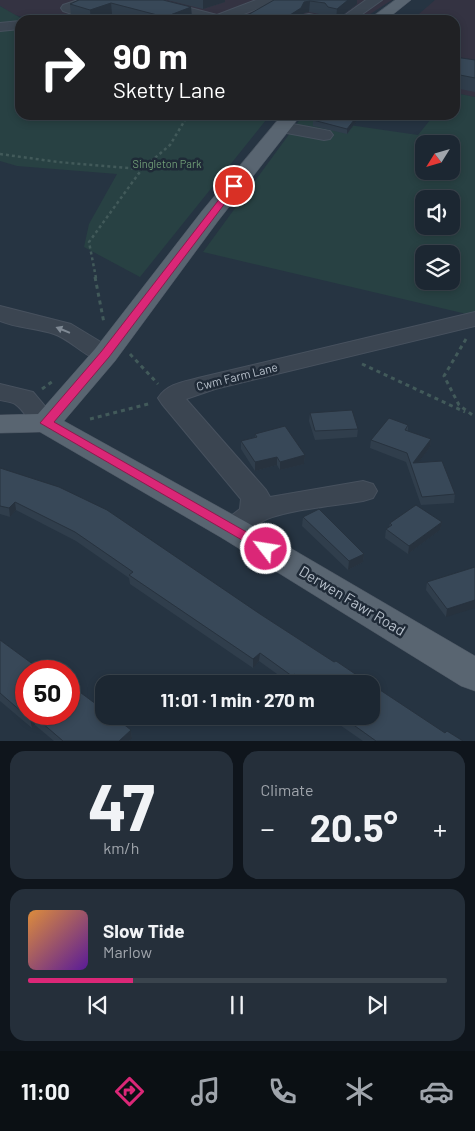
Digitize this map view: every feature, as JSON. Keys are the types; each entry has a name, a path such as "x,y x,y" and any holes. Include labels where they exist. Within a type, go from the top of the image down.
{"main road":[{"path":"383,15 404,0"},
{"path":"0,424 46,423 107,350 210,216 287,121"},
{"name":"Derwen Fawr Road","path":"46,423 244,522 475,675"}],"street":[{"path":"72,10 68,8 90,0"},
{"path":"145,0 200,15"},
{"path":"230,15 268,0"},
{"path":"352,15 375,0"},
{"path":"0,27 15,26"},
{"path":"287,121 324,135"},
{"path":"0,313 13,318 63,328 107,350"},
{"name":"Cwm Farm Lane","path":"171,398 180,391 472,320"},
{"path":"12,395 46,423"},
{"path":"171,398 256,497 244,522"},
{"path":"244,522 276,506 363,491"}],"path":[{"path":"410,14 424,15"},
{"path":"171,398 107,350 106,332 89,242 142,169 170,144 185,120"},
{"path":"0,154 58,162 142,169"},
{"path":"465,412 457,404 444,376 473,329 472,320"},
{"path":"336,352 475,416"},
{"path":"12,395 42,389 55,379"},
{"path":"90,420 171,398"}],"shaded area":[{"path":"0,0 392,0 369,15 15,15 0,6"},
{"path":"435,0 475,0 475,97 460,94 460,15 418,15"}],"green space":[{"name":"Singleton Park","path":"0,6 15,15 15,120 266,120 140,277 84,247 89,224 117,174 17,166 0,161"},
{"path":"460,94 475,97 475,316 203,252 300,120 315,120 418,135 430,120 460,120"}],"building":[{"path":"79,0 163,0 191,7 170,15 157,15 111,3 90,10 70,4"},
{"path":"274,0 348,0 337,9 328,7 325,3 310,1 304,2 301,8 290,15 248,15"},
{"path":"460,58 475,60 475,78 460,75"},
{"path":"313,120 354,120 347,129"},
{"path":"352,410 358,429 315,431 310,413"},
{"path":"389,418 408,425 405,430 431,439 413,463 442,461 455,494 422,497 407,453 371,440"},
{"path":"285,426 305,455 280,462 277,457 255,462 241,441 257,437 255,434"},
{"path":"0,468 59,487 107,510 260,614 357,675 291,675 260,653 253,659 129,575 133,572 75,532 15,502 9,508 0,506"},
{"path":"416,505 442,522 409,546 386,529 392,525 390,523"},
{"path":"319,509 364,554 349,561 303,517"},
{"path":"475,567 475,600 447,609 427,582"},
{"path":"0,640 27,660 15,660 15,706 0,693"},
{"path":"380,690 445,733 447,731 463,741 376,741 354,725 380,725"},
{"path":"80,692 95,703 95,725 125,725 131,730 119,741 63,741 44,725 80,725"}],"route":[{"path":"234,186 105,355 46,423 266,549"}]}
